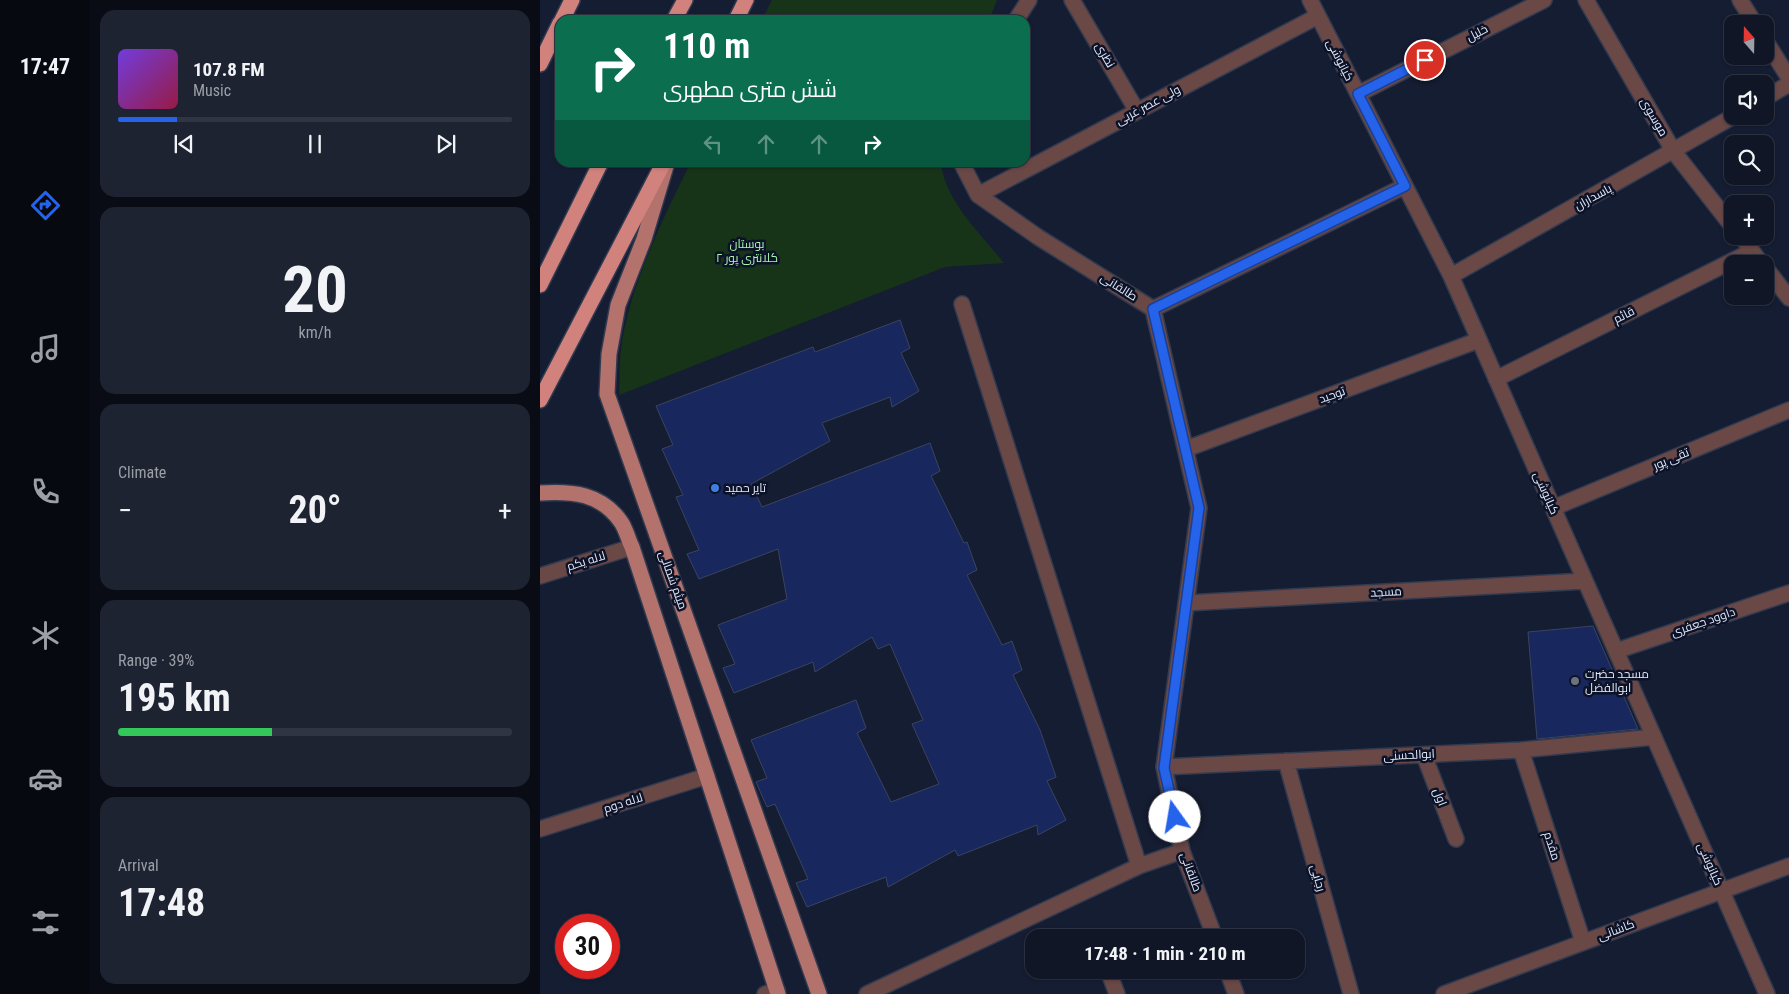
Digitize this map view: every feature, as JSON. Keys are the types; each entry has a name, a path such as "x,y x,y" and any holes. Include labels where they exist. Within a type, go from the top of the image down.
{"highway":[{"path":"564,15 572,0"},
{"path":"677,15 685,0"},
{"path":"738,15 746,0"},
{"path":"540,64 555,34"},
{"path":"540,285 599,167"},
{"path":"540,400 662,167"}],"main road":[{"name":"میثم شمالی","path":"664,167 644,239 618,306 609,354 606,394 819,994"},
{"path":"540,493 571,492 600,500 621,522 632,547 707,776 774,993"}],"street":[{"path":"1019,15 1029,0"},
{"name":"نظری","path":"1072,0 1137,111"},
{"name":"کیانوشی","path":"1310,0 1451,276 1767,994"},
{"name":"خلیل","path":"1358,94 1544,0"},
{"name":"موسوی","path":"1586,0 1674,152 1724,216"},
{"path":"1740,0 1749,15"},
{"name":"ولی عصر غربی","path":"978,195 1318,16"},
{"path":"1774,54 1789,78"},
{"path":"1774,93 1789,84"},
{"name":"پاسداران","path":"1451,276 1674,152 1724,122"},
{"name":"طالقانی","path":"964,167 978,195 1038,237 1153,309 1199,508 1164,768 1182,850 1212,929"},
{"path":"1153,309 1405,186"},
{"path":"1748,245 1755,255"},
{"name":"قائم","path":"1496,379 1752,251"},
{"path":"1774,279 1789,298"},
{"path":"962,304 1139,866"},
{"name":"توحید","path":"1186,449 1479,340"},
{"name":"تقی پور","path":"1553,508 1789,410"},
{"name":"لاله یکم","path":"540,576 632,547"},
{"name":"مسجد","path":"1186,603 1585,582"},
{"name":"داوود جعفری","path":"1616,651 1789,594"},
{"name":"ابوالحسنی","path":"1164,768 1521,750 1654,737"},
{"name":"مقدم","path":"1521,750 1583,942"},
{"name":"اول","path":"1424,755 1456,840"},
{"name":"رجایی","path":"1286,761 1351,994"},
{"name":"لاله دوم","path":"540,829 707,776"},
{"path":"867,994 1139,866 1182,850"},
{"name":"کاشانی","path":"1444,994 1789,866"},
{"path":"1112,979 1118,994"},
{"path":"1230,979 1236,994"}],"green space":[{"path":"772,0 997,0 991,15 764,15"},
{"name":"بوستان کلانتری پور ۲","path":"689,167 941,167 944,179 958,205 1004,263 945,267 619,395 621,349 631,302 648,254"}],"building":[{"path":"900,320 910,348 901,353 919,391 892,407 890,397 822,423 830,441 751,484 762,507 930,443 940,471 931,476 964,543 967,542 977,570 967,575 1002,645 1012,641 1022,670 1013,675 1040,730 1056,777 1047,781 1066,820 1038,835 1037,825 958,856 955,850 888,887 886,877 807,907 796,883 808,879 775,804 767,807 756,782 767,778 751,740 856,700 866,728 857,733 891,802 939,784 912,724 923,720 890,644 878,649 872,637 815,672 813,662 734,693 723,668 735,664 718,625 787,599 778,549 699,579 687,554 699,550 676,497 683,495 662,449 673,445 656,406 813,347 815,352"},
{"name":"مسجد حضرت ابوالفضل","path":"1593,626 1638,729 1537,739 1528,632"}],"place":[{"name":"تایر حمید","path":"715,488"},
{"name":"مسجد حضرت ابوالفضل","path":"1575,681"}],"route":[{"path":"1175,817 1164,768 1199,508 1153,309 1405,186 1358,94 1425,60"}]}
